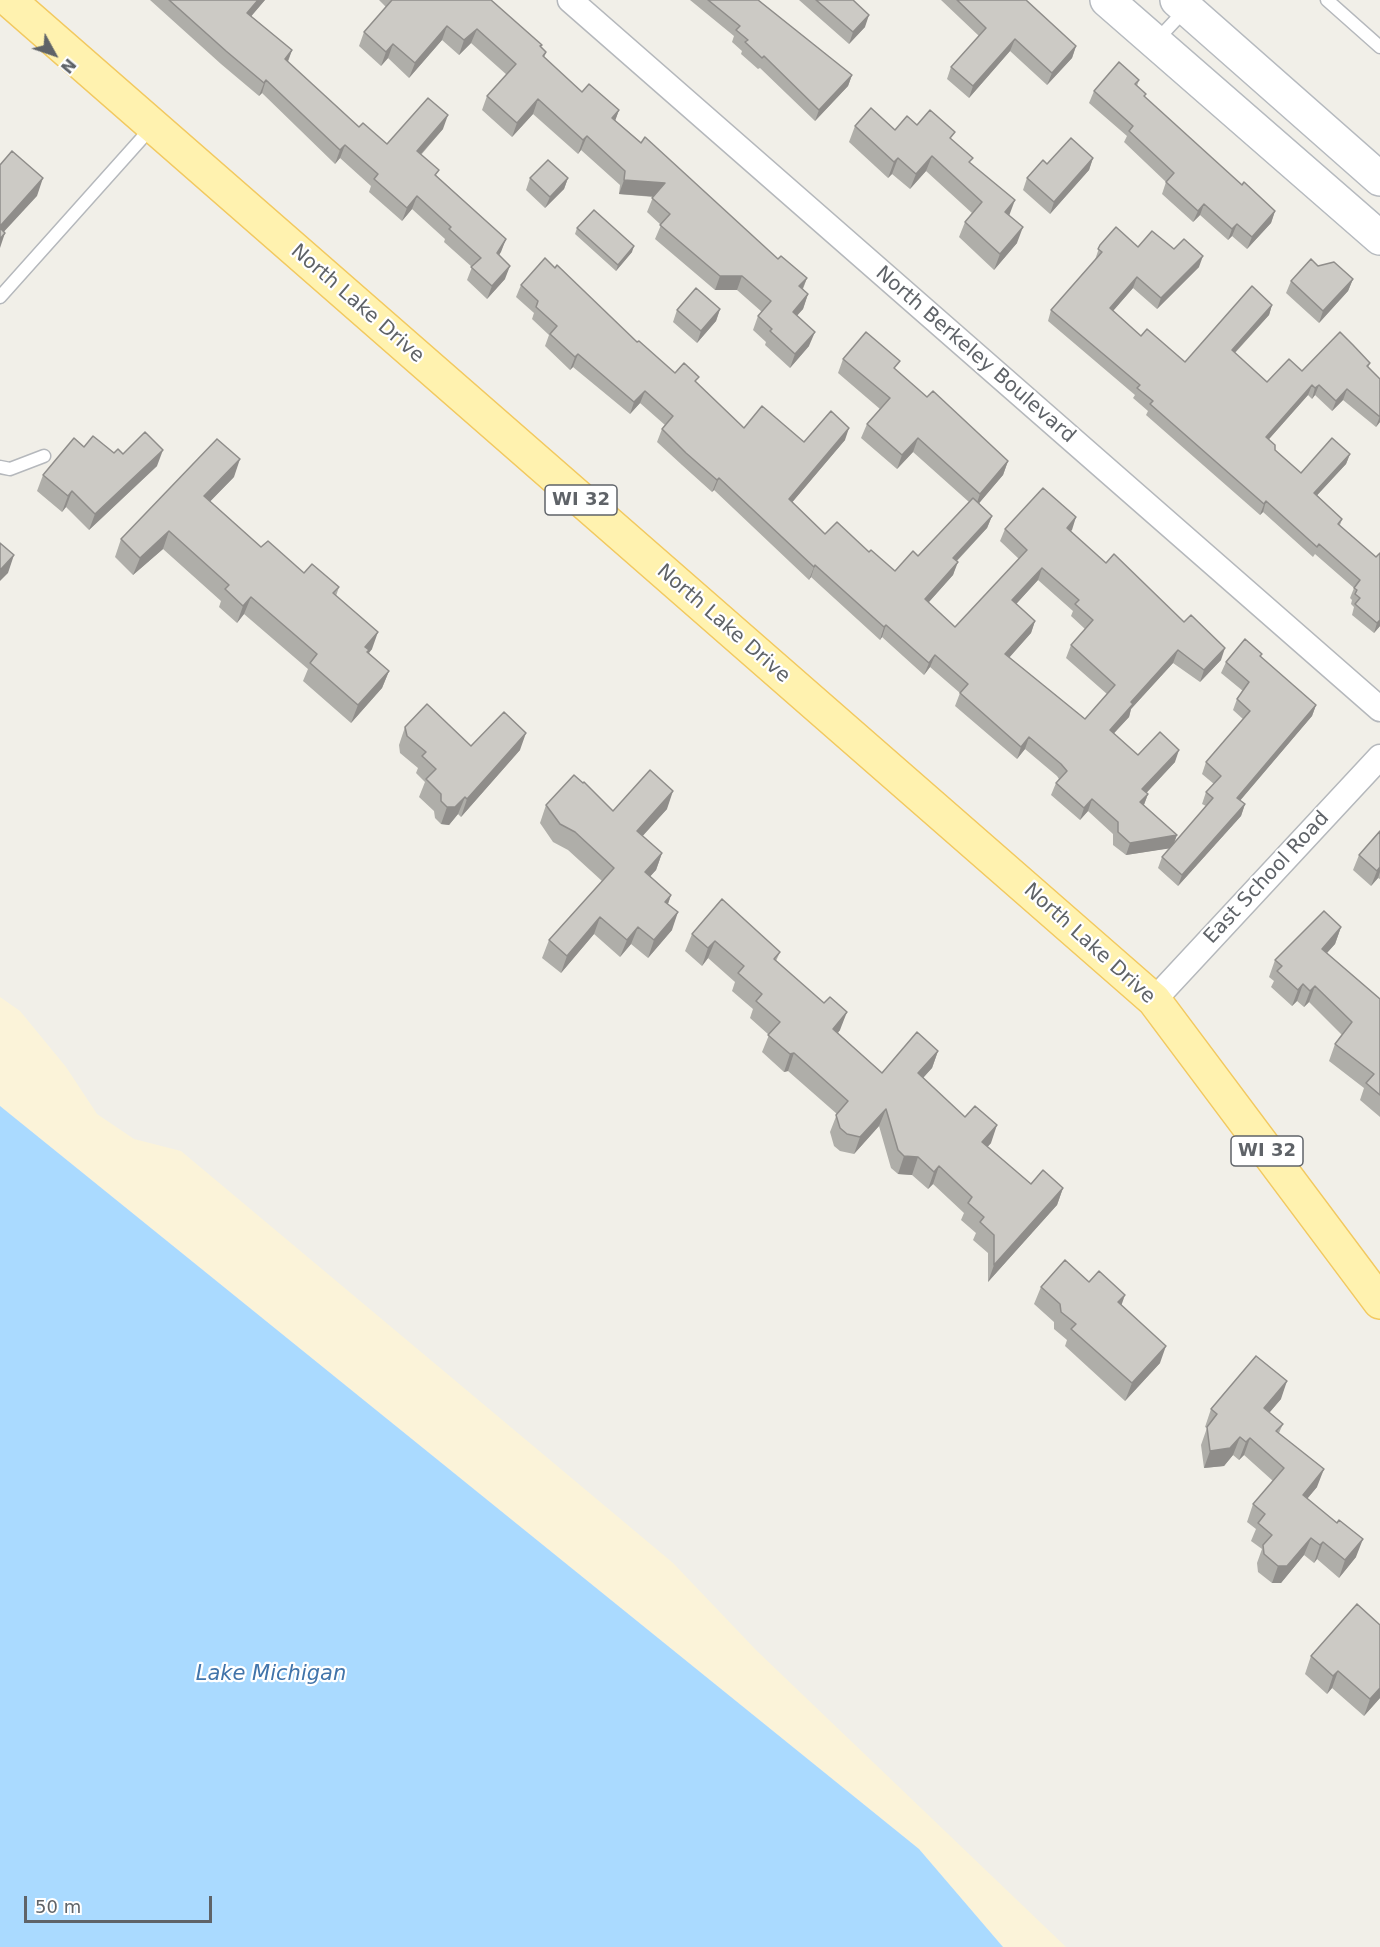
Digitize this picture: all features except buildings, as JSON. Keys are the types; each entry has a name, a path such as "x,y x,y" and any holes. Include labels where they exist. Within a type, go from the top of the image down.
{"main road":[{"name":"North Lake Drive","path":"9,0 1154,1000 1380,1302"}],"street":[{"name":"North Berkeley Boulevard","path":"570,0 1380,709"},
{"path":"1107,0 1380,238"},
{"path":"1186,3 1380,179"},
{"name":"East School Road","path":"1154,1000 1380,757"}],"lane":[{"path":"1327,0 1380,47"},
{"path":"1156,42 1186,3"},
{"path":"0,297 153,126"},
{"path":"0,467 10,468 44,456"}],"sand":[{"path":"0,997 20,1011 66,1067 97,1114 134,1139 181,1151 673,1563 757,1651 1066,1947 1003,1947 919,1849 0,1106"}],"water":[{"name":"Lake Michigan","path":"0,1106 919,1849 1003,1947 0,1947"}]}
